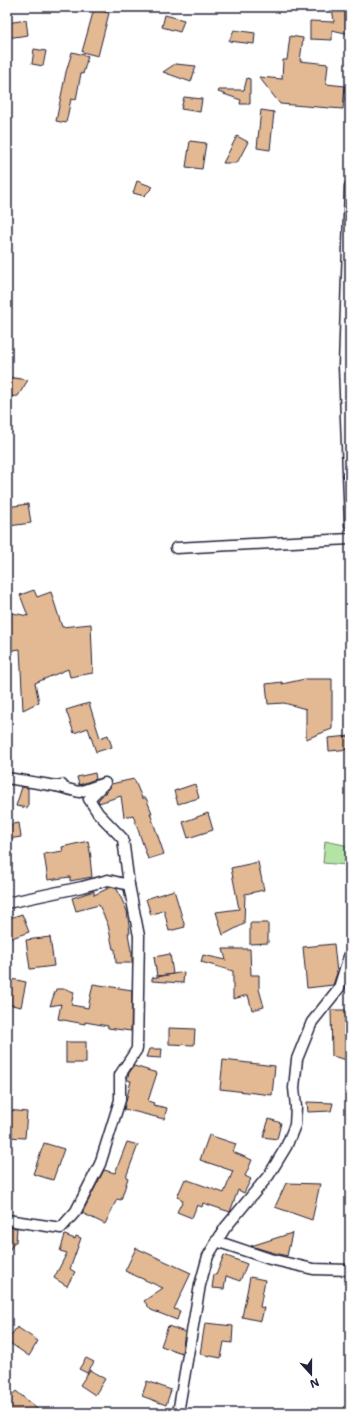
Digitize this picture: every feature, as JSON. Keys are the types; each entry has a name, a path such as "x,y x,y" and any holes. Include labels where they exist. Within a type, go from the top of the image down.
{"street":[{"path":"350,186 344,366 350,525"},
{"path":"176,548 350,539"},
{"path":"7,778 61,785 79,792 105,783 89,799 98,813 123,839 129,885 139,936 137,1049 120,1075 120,1100 100,1164 76,1211 61,1228 7,1220"},
{"path":"7,903 108,880 129,885"},
{"path":"178,1413 200,1286 208,1256 225,1228 269,1175 286,1147 295,1125 296,1107 294,1088 297,1059 312,1022 339,988 350,953"},
{"path":"216,1241 270,1259 313,1269 350,1270"}],"green space":[{"path":"325,841 349,846 347,865 323,863"}],"building":[{"path":"332,7 350,7 350,34 332,30 332,40 310,39 310,21 334,22"},
{"path":"94,9 109,13 98,56 82,52"},
{"path":"165,15 184,20 180,32 162,27"},
{"path":"26,20 28,35 7,38 7,23"},
{"path":"234,30 255,33 254,44 229,41"},
{"path":"290,36 303,38 300,61 328,64 326,84 345,86 343,109 280,104 259,77 282,79 283,60 287,60"},
{"path":"34,49 46,51 43,66 32,64"},
{"path":"72,52 88,56 83,74 81,73 76,100 71,99 66,123 56,121 66,72"},
{"path":"175,64 196,66 191,82 163,72"},
{"path":"247,78 250,79 250,104 240,104 241,100 218,92 219,90 244,90"},
{"path":"184,97 202,99 200,112 181,109"},
{"path":"261,110 274,112 270,150 257,148"},
{"path":"237,136 248,142 237,163 223,163"},
{"path":"190,141 206,143 202,169 186,167"},
{"path":"137,181 153,187 144,196 133,193"},
{"path":"7,377 28,380 18,396 7,397"},
{"path":"28,504 31,523 9,526 7,507"},
{"path":"34,590 37,597 51,592 62,627 91,624 93,673 70,677 68,669 35,683 39,702 23,710 20,649 7,651 7,612 28,616 20,595"},
{"path":"305,679 332,679 332,729 306,739 306,709 284,703 268,704 266,684 282,682 282,684"},
{"path":"89,703 100,738 108,735 112,747 96,752 88,728 74,733 66,710"},
{"path":"350,736 350,749 329,751 328,738"},
{"path":"95,773 96,779 79,785 77,777"},
{"path":"134,779 142,798 146,798 152,813 150,813 164,854 148,859 133,815 124,817 121,796 99,803 98,800 110,788 111,784"},
{"path":"195,784 199,798 178,804 174,791"},
{"path":"22,787 28,788 28,808 16,806"},
{"path":"208,813 213,830 188,838 183,822"},
{"path":"19,823 21,837 8,839 7,825"},
{"path":"88,841 91,857 92,877 70,881 70,877 48,880 44,854 63,851 62,847"},
{"path":"258,862 264,890 245,894 244,924 223,935 216,912 239,909 231,868"},
{"path":"111,887 117,889 127,911 132,963 116,963 115,949 113,949 108,925 99,905 76,911 72,898 94,891 94,895"},
{"path":"174,890 185,927 169,931 164,910 151,915 146,899"},
{"path":"22,914 29,932 9,939 7,933 7,919"},
{"path":"250,923 268,923 268,943 250,944"},
{"path":"50,937 54,966 30,969 26,940"},
{"path":"334,944 337,973 333,985 307,988 303,947"},
{"path":"223,949 250,949 251,975 259,975 259,989 264,1007 252,1010 248,995 233,999 233,971 201,962 203,955 226,960"},
{"path":"170,954 173,974 157,976 154,957"},
{"path":"184,972 183,983 152,981 152,978"},
{"path":"7,978 26,982 21,1007 7,1004"},
{"path":"93,984 132,990 131,1031 108,1028 108,1026 85,1022 85,1024 58,1019 61,1004 50,1006 56,989 66,989 74,992 71,1005 88,1008"},
{"path":"331,1010 350,1010 350,1061 332,1056"},
{"path":"169,1028 195,1029 194,1045 169,1044"},
{"path":"66,1042 86,1042 86,1063 66,1063"},
{"path":"149,1049 162,1049 161,1058 146,1057"},
{"path":"223,1060 275,1066 272,1095 220,1089"},
{"path":"134,1066 157,1073 148,1101 154,1103 153,1105 167,1108 164,1119 124,1109 131,1081 127,1080 129,1073"},
{"path":"307,1102 333,1103 331,1111 308,1112"},
{"path":"8,1110 27,1112 25,1138 7,1137"},
{"path":"269,1119 281,1123 277,1139 263,1137"},
{"path":"209,1135 236,1144 233,1152 252,1160 245,1176 251,1179 244,1193 238,1190 230,1212 203,1203 202,1207 197,1205 192,1218 177,1212 183,1200 177,1197 185,1179 224,1193 233,1171 200,1160"},
{"path":"127,1142 138,1145 126,1177 128,1178 121,1200 117,1199 105,1224 82,1213 104,1170 115,1173"},
{"path":"44,1143 64,1149 53,1180 33,1174"},
{"path":"286,1183 320,1184 312,1220 275,1207"},
{"path":"7,1227 17,1228 16,1242 14,1242 7,1255"},
{"path":"292,1233 287,1256 251,1246"},
{"path":"65,1235 75,1239 76,1236 81,1238 70,1269 75,1272 67,1286 54,1278 67,1253 60,1251"},
{"path":"136,1248 191,1273 174,1309 180,1311 177,1320 151,1310 144,1301 163,1288 125,1271"},
{"path":"224,1255 247,1264 240,1281 226,1276 224,1289 212,1288 214,1274 216,1275"},
{"path":"250,1277 265,1280 260,1307 264,1308 261,1321 242,1317"},
{"path":"205,1323 233,1326 232,1343 224,1342 221,1358 200,1354"},
{"path":"168,1326 185,1332 182,1353 161,1346"},
{"path":"17,1327 38,1341 29,1356 7,1341"},
{"path":"86,1358 94,1362 87,1373 79,1369"},
{"path":"90,1370 105,1379 95,1395 80,1385"},
{"path":"147,1381 171,1390 166,1405 142,1396"},
{"path":"16,1391 42,1413 7,1413 7,1401"}]}
